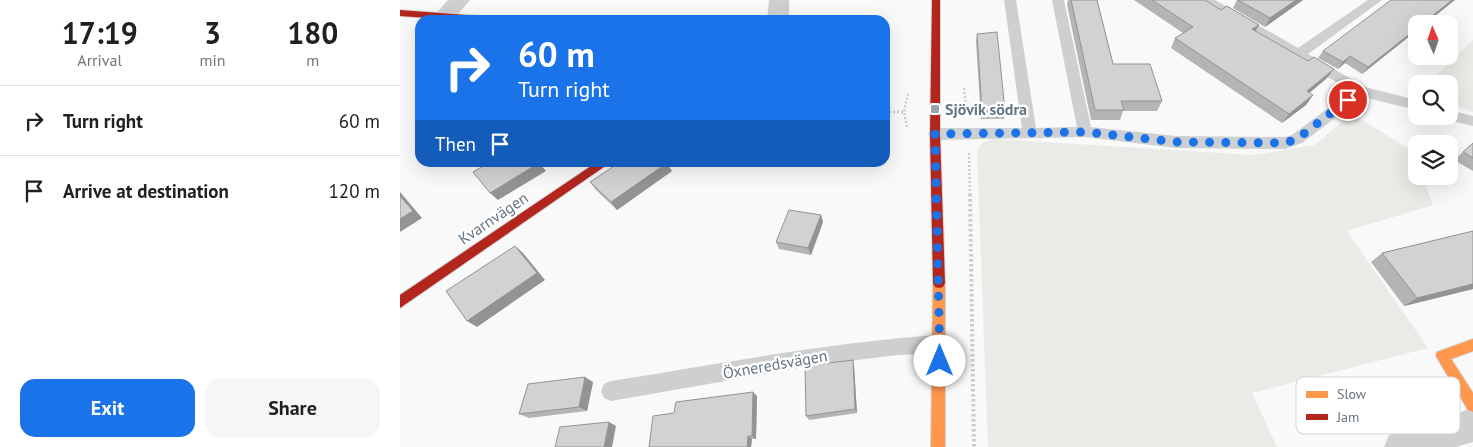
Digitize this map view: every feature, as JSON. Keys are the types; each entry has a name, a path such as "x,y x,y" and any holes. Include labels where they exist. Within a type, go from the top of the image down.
{"street":[{"path":"446,15 460,0"},
{"path":"778,15 779,0"},
{"path":"936,0 935,134 940,344 938,447"},
{"path":"400,12 434,15"},
{"name":"Kvarnvägen","path":"400,302 599,167"},
{"path":"1455,377 1442,356 1473,346"},
{"path":"1460,384 1473,405"},
{"path":"1460,429 1473,425"},
{"path":"1401,447 1444,434"}],"lane":[{"path":"1010,0 1030,134"},
{"path":"1058,0 1085,132"},
{"path":"1206,0 1361,91 1408,104"},
{"path":"1299,54 1376,0"},
{"path":"935,134 1085,132 1176,142 1285,143 1297,139 1361,91"},
{"path":"1458,117 1473,121"},
{"name":"Öxneredsvägen","path":"611,391 820,356 913,345 940,344"}],"path":[{"path":"964,86 969,134 974,447"},
{"path":"890,112 904,112"}],"shaded area":[{"path":"1473,40 1473,112 1458,106 1458,75 1436,75 1447,65 1458,65 1458,54"},
{"path":"1352,114 1408,148 1408,185 1425,185 1433,205 1347,231 1428,348 1315,377 1296,377 1296,382 1252,393 1277,447 988,447 977,152 982,144 996,139 1253,155 1314,145"}],"building":[{"path":"1071,0 1097,0 1113,64 1150,64 1162,101 1121,101 1124,110 1095,110"},
{"path":"1152,0 1205,0 1221,10 1227,6 1259,25 1252,29 1308,61 1314,57 1334,69 1307,91 1313,95 1289,114 1175,38 1193,27"},
{"path":"1238,0 1296,0 1270,18"},
{"path":"1391,0 1452,0 1433,15 1408,15 1408,35 1368,67 1350,56 1343,62 1323,51"},
{"path":"997,32 1005,111 982,111 977,34"},
{"path":"1473,143 1473,158 1463,152"},
{"path":"482,167 532,167 490,193 473,172"},
{"path":"612,167 661,167 611,202 590,182"},
{"path":"400,196 413,211 400,219"},
{"path":"789,210 821,215 808,248 776,242"},
{"path":"1473,231 1473,284 1417,298 1382,253"},
{"path":"515,246 537,273 467,321 446,291"},
{"path":"853,360 855,409 806,416 805,366"},
{"path":"585,377 579,407 519,414 528,384"},
{"path":"753,392 752,436 748,436 747,447 649,447 653,416 674,413 676,402"},
{"path":"609,422 604,447 555,447 560,427"}],"traffic: slow":[{"path":"938,447 939,283"},
{"path":"1455,377 1442,356 1473,345"},
{"path":"1460,384 1473,405"}],"traffic: jam":[{"path":"936,0 935,134 939,283"},
{"path":"400,13 427,15"},
{"path":"400,302 599,167"}],"place":[{"name":"Sjövik södra","path":"935,109"}],"route":[{"path":"940,361 935,134 1085,132 1176,142 1285,143 1297,139 1348,100"}]}
